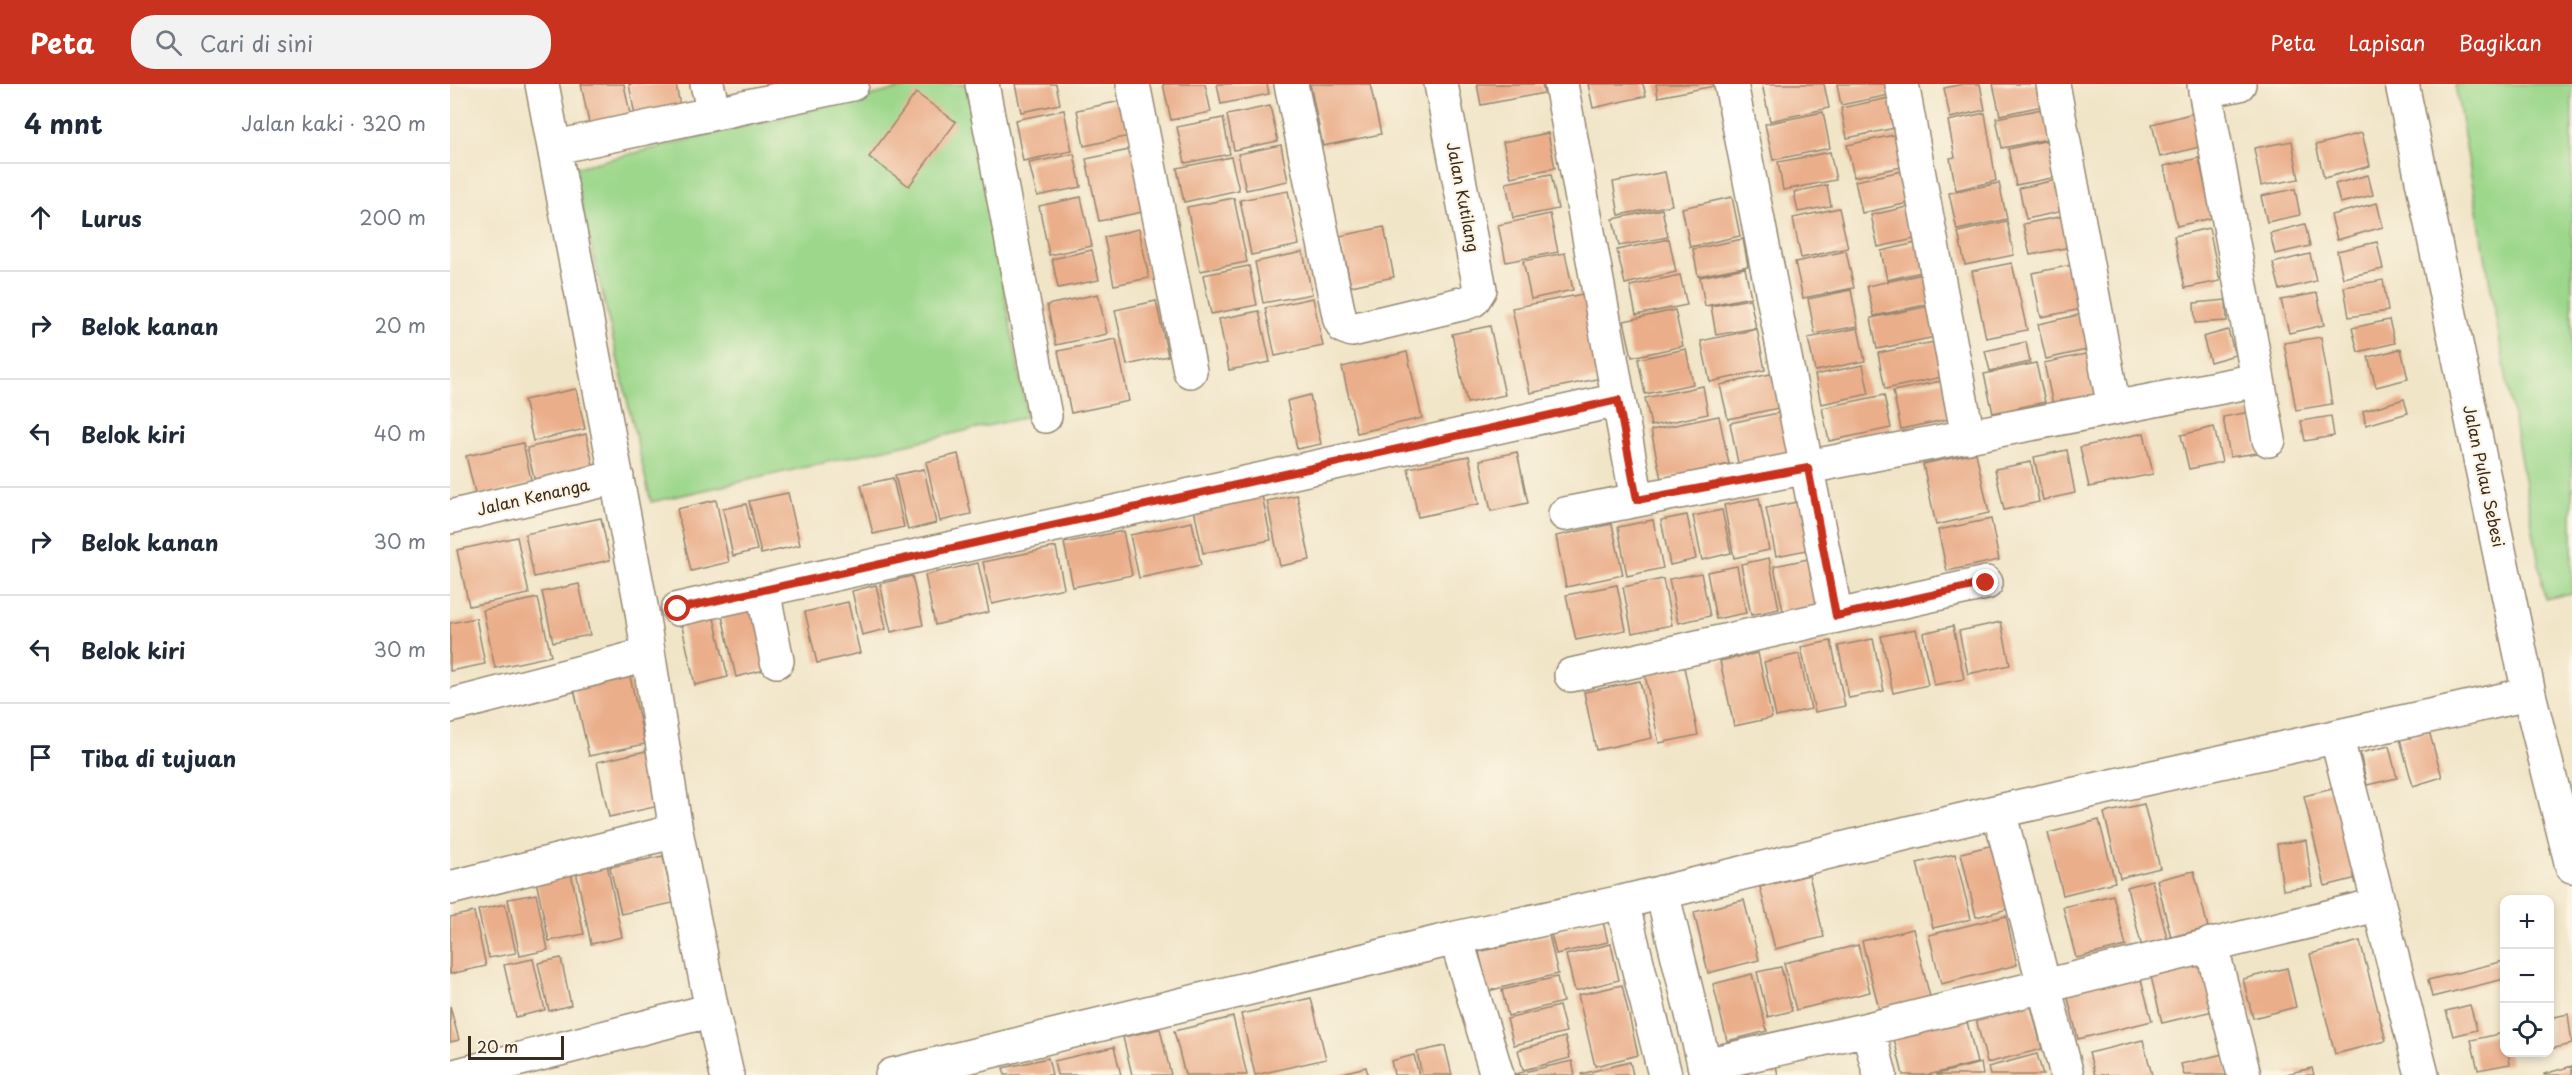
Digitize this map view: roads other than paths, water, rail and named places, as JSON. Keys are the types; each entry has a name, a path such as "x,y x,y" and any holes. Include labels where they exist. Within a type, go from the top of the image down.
{"street":[{"path":"542,84 556,147 617,477 676,831 727,1075"},
{"path":"556,147 711,98 852,84"},
{"path":"982,84 1045,416"},
{"path":"1133,84 1190,371"},
{"name":"Jalan Kutilang","path":"1291,84 1344,327 1357,330 1465,303 1477,295 1479,281 1441,84"},
{"path":"1562,84 1637,500"},
{"path":"1731,84 1836,616"},
{"path":"1902,84 1968,437"},
{"path":"2053,84 2114,408"},
{"path":"2239,84 2204,88 2269,441"},
{"name":"Jalan Pulau Sebesi","path":"2402,84 2529,694 2572,866"},
{"path":"1565,514 2258,381"},
{"path":"678,609 1618,400"},
{"name":"Jalan Kenanga","path":"450,517 617,477"},
{"path":"1571,675 1986,583"},
{"path":"763,590 777,661"},
{"path":"450,706 647,655"},
{"path":"892,1075 986,1065 1456,938 1622,902 1999,811 2337,739 2529,694"},
{"path":"2337,739 2377,905 2422,1075"},
{"path":"1999,811 2067,1075"},
{"path":"450,888 676,831"},
{"path":"1662,892 1706,1070 2044,985 2377,905"},
{"path":"1622,902 1665,1075"},
{"path":"1456,938 1497,1075"},
{"path":"2211,944 2244,1075"},
{"path":"458,1075 715,1023"},
{"path":"1868,1029 1880,1075"}]}
